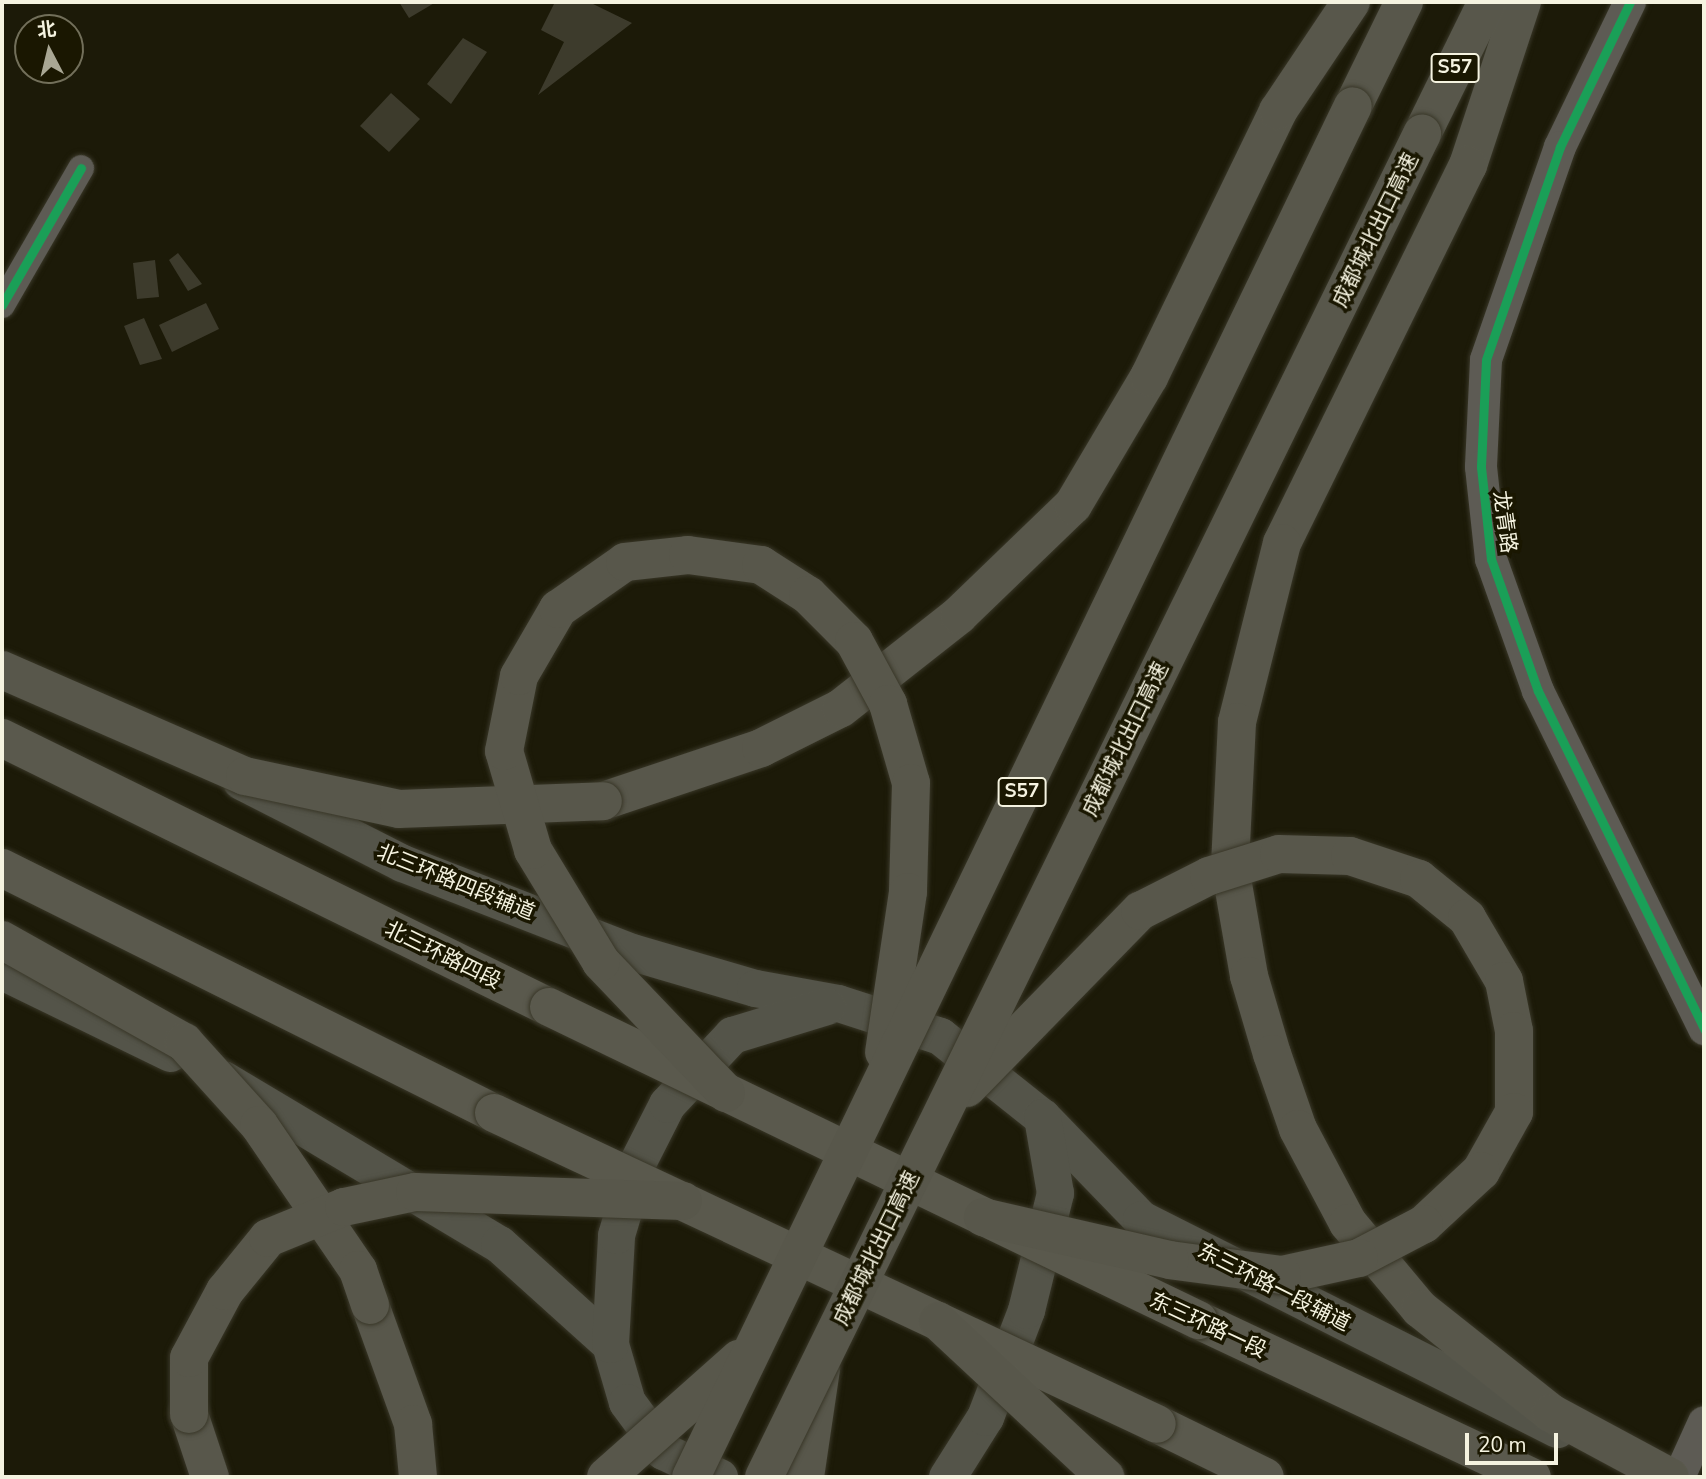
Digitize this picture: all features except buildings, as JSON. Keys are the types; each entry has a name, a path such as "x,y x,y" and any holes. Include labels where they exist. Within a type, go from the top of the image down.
{"highway":[{"path":"2,670 245,776 399,809 603,800 761,748 841,708 959,615 1073,505 1149,377 1278,111 1351,2"},
{"name":"S57","path":"691,1477 1404,2"},
{"name":"成都城北出口高速","path":"764,1477 1488,2"},
{"path":"1522,2 1468,165 1282,543 1237,722 1230,867 1249,976 1298,1129 1348,1223 1420,1309 1551,1413 1670,1477"},
{"path":"726,1093 601,962 533,850 504,751 519,676 558,609 625,562 688,555 761,565 808,595 854,641 888,704 911,783 908,892 878,1088"},
{"name":"北三环路四段","path":"2,738 886,1170"},
{"path":"940,1117 1076,970 1140,911 1209,876 1279,854 1350,856 1419,879 1467,918 1504,981 1514,1031 1514,1112 1481,1171 1424,1224 1359,1258 1282,1275 1170,1261 983,1217"},
{"path":"2,869 683,1201 1265,1477"},
{"path":"2,940 184,1042 259,1125 358,1270 413,1424 418,1477"},
{"name":"东三环路一段","path":"886,1170 1532,1477"},
{"path":"210,1477 190,1414 189,1358 225,1291 268,1238 344,1207 415,1192 683,1201"},
{"path":"938,1321 1105,1477"},
{"path":"606,1477 754,1346"},
{"path":"805,1477 822,1357"}],"main road":[{"name":"北三环路四段辅道","path":"2,653 402,863 632,952 755,988 838,1003 940,1036"},
{"path":"2,971 238,1087 499,1244 610,1344"},
{"path":"719,1477 663,1451 627,1402 610,1344 616,1235 638,1161 667,1104 732,1035 838,1003"},
{"name":"东三环路一段辅道","path":"940,1036 1042,1117 1141,1219 1652,1477"},
{"path":"947,1477 985,1416 1026,1310 1055,1193 1042,1117"}],"street":[{"name":"龙青路","path":"1630,2 1560,147 1486,360 1481,467 1491,559 1538,691 1704,1028"},
{"path":"2,305 80,168"},
{"path":"1679,1477 1704,1422"}],"cycle path":[{"path":"1630,2 1560,147 1486,360 1481,467 1491,559 1538,691 1704,1029"},
{"path":"2,305 81,168"}]}
